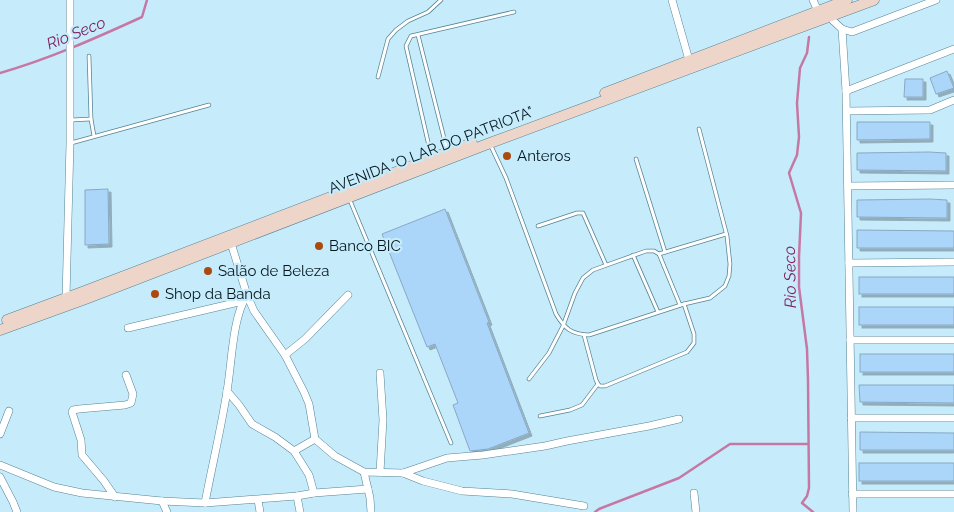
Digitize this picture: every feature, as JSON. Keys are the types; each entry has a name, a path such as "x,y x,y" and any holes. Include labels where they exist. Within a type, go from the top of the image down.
{"main road":[{"name":"AVENIDA \"O LAR DO PATRIOTA\"","path":"0,330 490,144 795,25 847,0"},
{"name":"AVENIDA \"O LAR DO PATRIOTA\"","path":"815,16 829,17 874,0"},
{"name":"AVENIDA \"O LAR DO PATRIOTA\"","path":"0,322 689,60 795,25"}],"street":[{"path":"66,298 70,143 70,0"},
{"path":"672,0 689,60"},
{"path":"813,0 815,16"},
{"path":"829,17 842,29 852,32 936,0"},
{"path":"842,29 847,111 853,512"},
{"path":"846,91 954,49"},
{"path":"847,111 930,110 954,100"},
{"path":"848,186 954,185"},
{"path":"231,243 245,298 284,355 304,392 309,404 315,438 335,456 364,472 404,473 423,481 462,490 512,494 584,506"},
{"path":"849,263 954,262"},
{"path":"284,355 305,339 348,294"},
{"path":"128,328 245,298"},
{"path":"205,504 227,391 236,323 245,298"},
{"path":"850,340 954,340"},
{"path":"380,373 383,420 380,472"},
{"path":"115,498 104,481 82,455 81,440 72,412 73,410 131,403 133,394 126,376"},
{"path":"227,391 240,405 252,424 275,437 294,451 309,475 314,493"},
{"path":"0,434 9,411"},
{"path":"851,418 954,418"},
{"path":"404,473 447,458 546,446 567,440 641,428 679,419"},
{"path":"294,451 315,438"},
{"path":"0,465 54,487 115,498 162,502 205,504 368,489"},
{"path":"364,472 371,512"},
{"path":"0,477 16,512"},
{"path":"694,492 696,512"},
{"path":"852,494 954,494"},
{"path":"297,496 300,512"},
{"path":"258,500 260,512"},
{"path":"162,502 166,512"}],"lane":[{"path":"378,77 388,39 408,21 428,12 441,0"},
{"path":"431,158 406,46 411,36 514,12"},
{"path":"418,35 447,152"},
{"path":"88,56 91,119 94,136"},
{"path":"70,143 210,105"},
{"path":"70,120 91,119"},
{"path":"490,144 506,178 556,314 563,326 579,334 590,336 682,304 710,298 725,286 730,264 726,234 699,129"},
{"path":"636,159 665,252"},
{"path":"349,198 451,443"},
{"path":"538,226 583,212 606,265"},
{"path":"659,254 726,234"},
{"path":"529,379 549,353 563,326 575,293 583,278 593,270 606,265 646,251 654,251 659,254 682,304 694,334 694,343 687,352 604,386 598,384"},
{"path":"633,255 658,312"},
{"path":"584,335 598,384"},
{"path":"540,416 570,410 582,405 598,384"}],"building":[{"path":"947,71 954,88 936,94 930,78"},
{"path":"905,79 923,79 923,97 904,97"},
{"path":"857,122 930,122 930,139 857,140"},
{"path":"857,153 946,153 946,171 857,170"},
{"path":"108,189 109,244 85,245 85,190"},
{"path":"857,200 947,200 947,218 857,217"},
{"path":"445,209 489,322 487,323 529,433 488,449 470,451 453,405 458,403 435,344 427,347 382,234"},
{"path":"857,230 954,231 954,248 857,248"},
{"path":"859,277 954,277 954,294 859,294"},
{"path":"859,307 954,307 954,325 859,325"},
{"path":"860,354 954,354 954,372 860,372"},
{"path":"859,385 954,385 954,403 860,402"},
{"path":"860,432 954,433 954,450 860,450"},
{"path":"859,463 954,463 954,481 859,481"}],"waterway":[{"name":"Rio Seco","path":"0,73 54,55 142,17 147,0"},
{"name":"Rio Seco","path":"809,37 807,53 800,68 797,103 799,137 797,155 789,173 801,213 799,287 807,349 809,488 807,496 802,503 813,512"},
{"path":"595,512 679,478 730,444 808,444"}],"place":[{"name":"Anteros","path":"507,156"},
{"name":"Banco BIC","path":"319,246"},
{"name":"Salão de Beleza","path":"208,271"},
{"name":"Shop da Banda","path":"155,294"}]}
